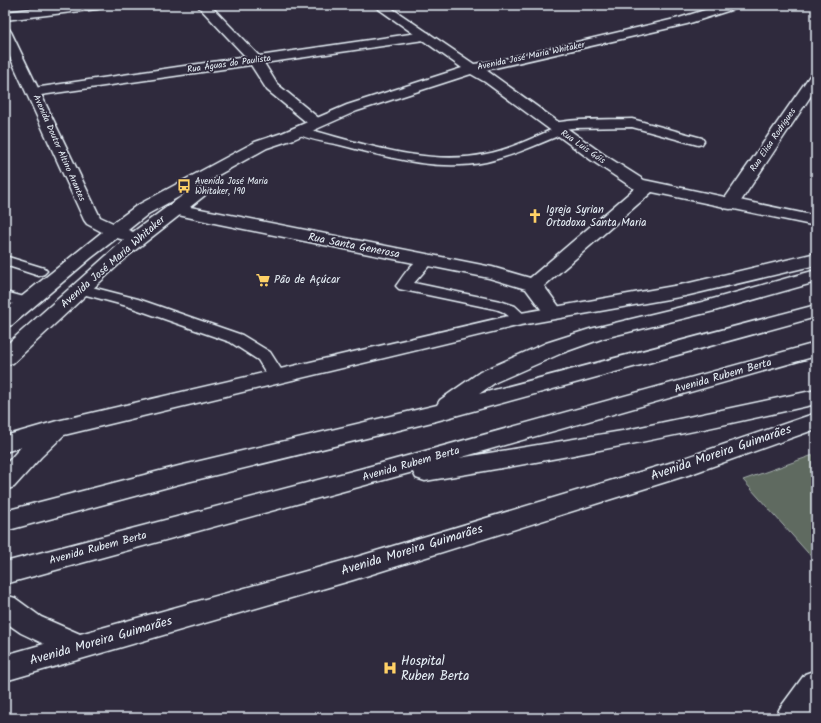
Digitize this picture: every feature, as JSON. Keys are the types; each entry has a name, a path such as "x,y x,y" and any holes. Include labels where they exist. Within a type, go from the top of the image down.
{"main road":[{"path":"5,16 97,5"},
{"path":"203,5 256,60 262,73 272,87 316,123"},
{"name":"Rua Luis Góis","path":"379,5 455,58 473,68 559,131 626,177 647,187 816,221"},
{"path":"473,68 486,60 679,17 715,5"},
{"name":"Avenida José Maria Whitaker","path":"5,358 138,238 175,209 210,184 294,134 316,123 352,108 406,89 453,76 473,68 496,65 683,21 733,5"},
{"name":"Avenida Doutor Altino Arantes","path":"5,32 93,220 114,231 138,238"},
{"name":"Rua Águas do Paulista","path":"34,92 424,36"},
{"name":"Rua Elisa Rodrigues","path":"730,204 816,77"},
{"name":"Avenida José Maria Whitaker","path":"5,321 26,302 142,210 261,145 294,134"},
{"path":"553,312 533,285 647,187"},
{"name":"Rua Santa Generosa","path":"175,209 492,273 533,285"},
{"path":"5,444 57,429 521,319 553,312 685,290 816,259"},
{"path":"436,413 488,377 554,348 597,333 707,307 816,276"},
{"path":"5,521 179,475 436,413 816,312"},
{"name":"Avenida Rubem Berta","path":"5,573 360,478 816,349"},
{"path":"360,478 418,473 526,456 713,421 816,397"},
{"name":"Avenida Moreira Guimarães","path":"5,668 353,569 682,468 816,421"},
{"path":"5,481 32,451 57,429"},
{"path":"5,606 31,625 78,647"},
{"path":"792,718 816,683"}],"lane":[{"path":"294,134 321,137 417,160 448,162 477,160 502,153 559,131 583,130 601,123 632,123 698,141"},
{"path":"5,260 39,271"},
{"path":"427,260 418,267 404,286 494,304 509,309 521,319"},
{"path":"80,289 128,300 218,331 251,347 265,357 277,378"},
{"path":"5,297 26,302"}],"green space":[{"path":"816,454 816,562 743,480"}],"place":[{"name":"Avenida José Maria Whitaker, 190","path":"184,186"},
{"name":"Igreja Syrian Ortodoxa Santa Maria","path":"535,216"},
{"name":"Pão de Açúcar","path":"263,280"},
{"name":"Hospital Ruben Berta","path":"390,668"}]}
